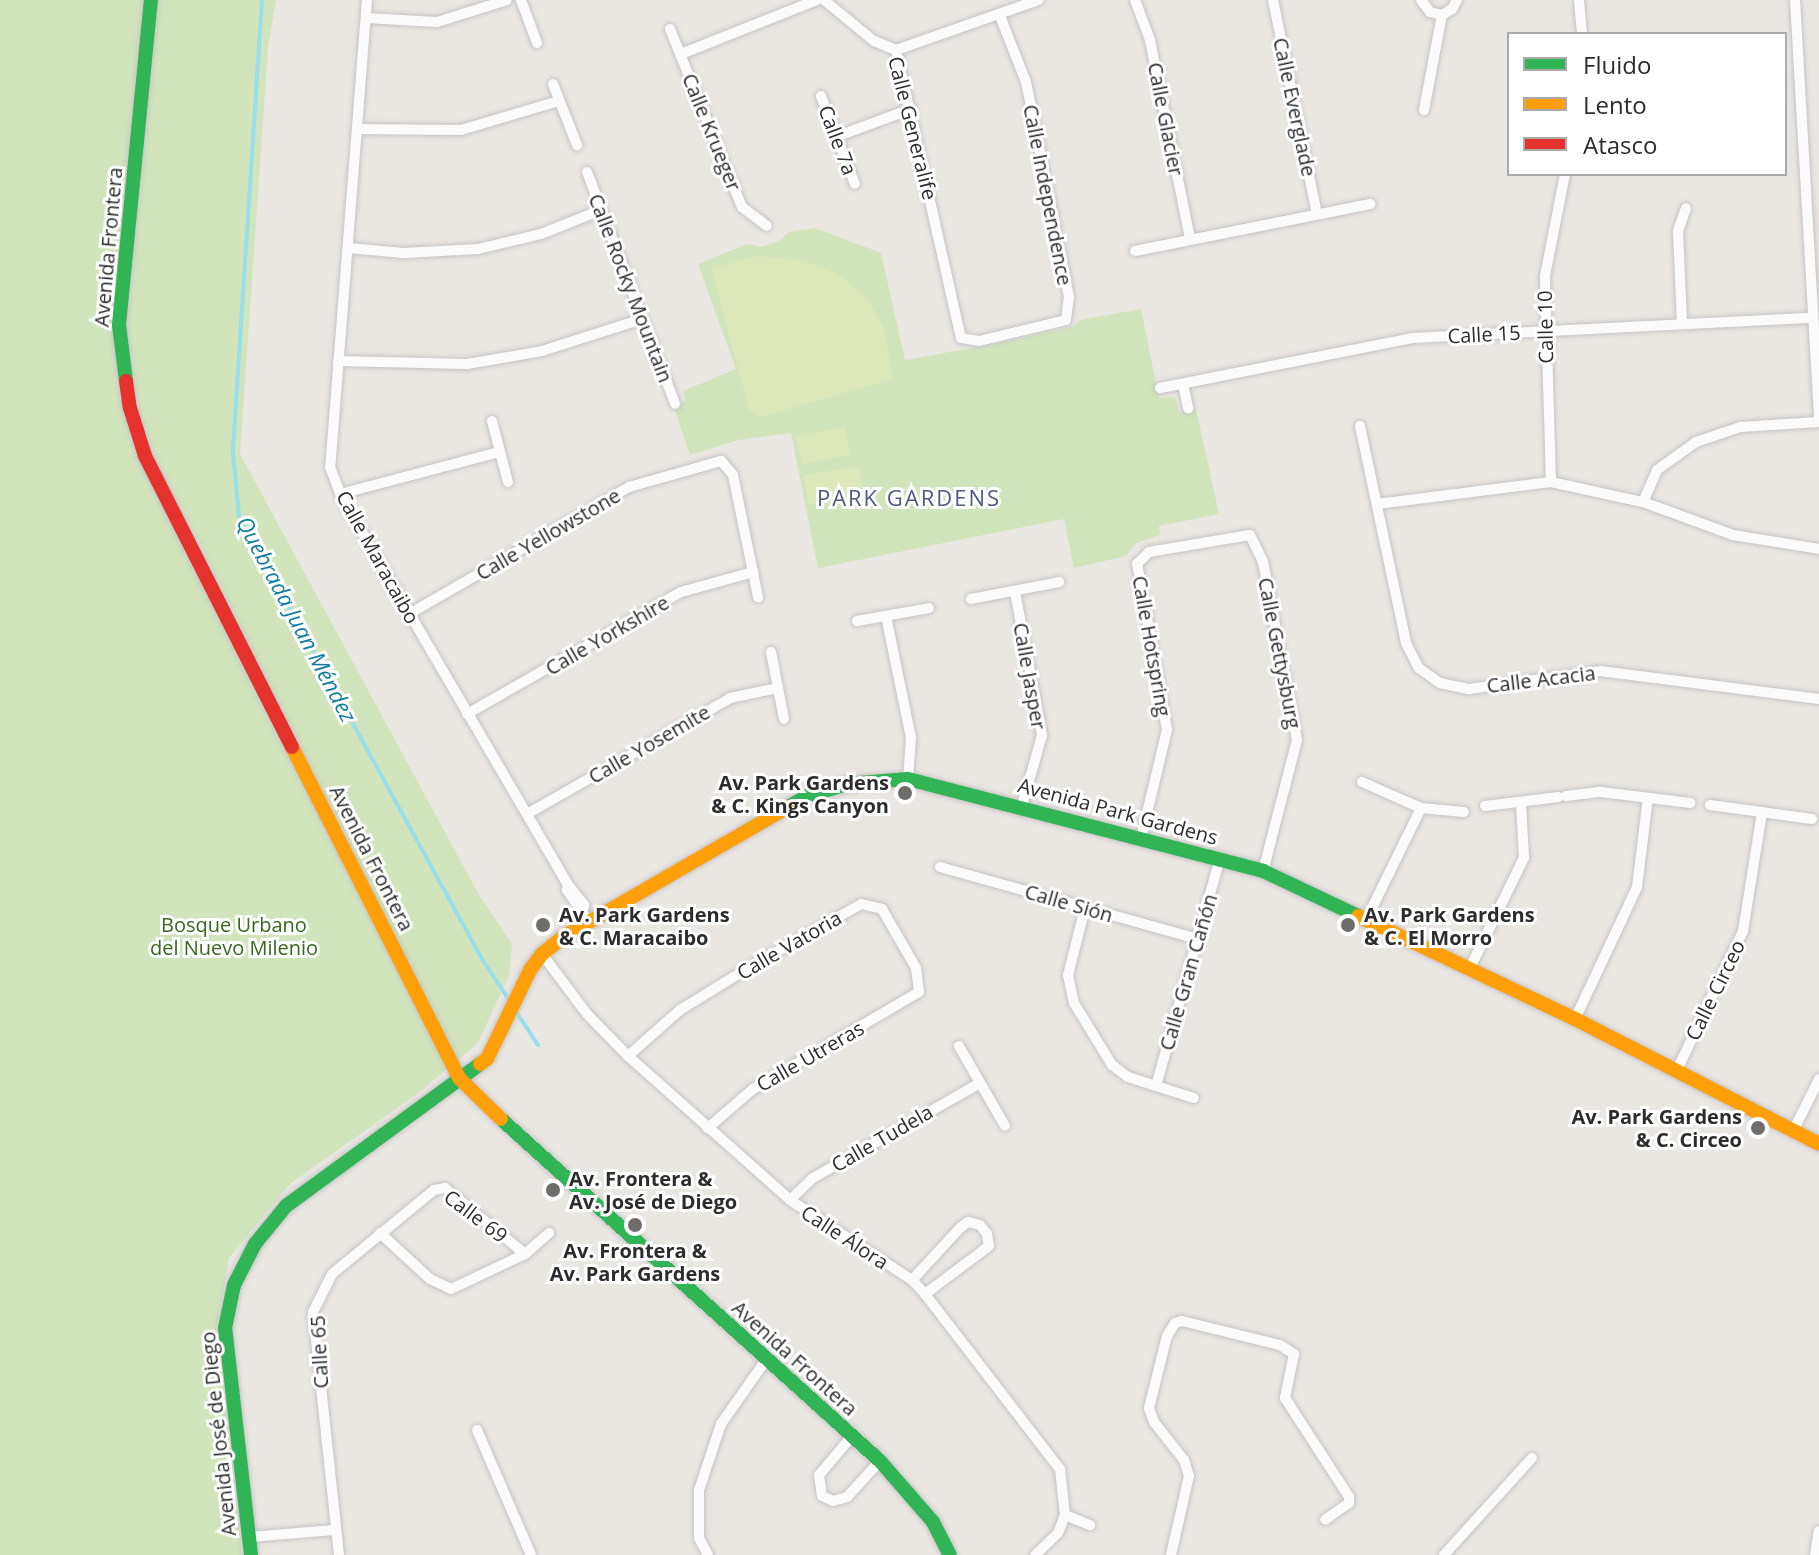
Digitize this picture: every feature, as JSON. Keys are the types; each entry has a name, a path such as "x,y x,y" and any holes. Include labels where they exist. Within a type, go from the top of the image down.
{"street":[{"name":"Avenida Frontera","path":"151,0 119,325 130,408 145,456 460,1079 516,1134 880,1461 933,1522 950,1555"},
{"name":"Calle Maracaibo","path":"367,0 330,467 340,494 585,917"},
{"path":"366,18 437,22 507,0"},
{"path":"521,0 537,43"},
{"path":"681,54 817,0"},
{"name":"Calle Generalife","path":"824,0 874,41 896,50 951,291"},
{"path":"896,50 1039,0"},
{"name":"Calle Glacier","path":"1135,0 1150,40 1190,239"},
{"name":"Calle Everglade","path":"1273,0 1317,214"},
{"path":"1421,0 1430,12 1442,15 1452,9 1457,0"},
{"path":"1579,0 1582,32"},
{"path":"1643,502 1657,470 1696,442 1740,427 1819,421 1795,0"},
{"path":"1424,110 1442,15"},
{"name":"Calle Independence","path":"951,291 961,338 979,341 1066,320 1069,297 1026,82 1000,16"},
{"name":"Calle Krueger","path":"670,29 742,207 767,226"},
{"path":"553,84 577,145"},
{"name":"Calle 7a","path":"821,96 855,184"},
{"path":"357,129 461,130 559,101"},
{"name":"Calle 7a","path":"838,136 911,109"},
{"name":"Calle Rocky Mountain","path":"587,172 675,404"},
{"name":"Calle 10","path":"1551,482 1544,330 1545,276 1565,176"},
{"path":"1135,251 1370,204"},
{"path":"1682,323 1678,231 1686,208"},
{"path":"348,248 404,253 478,249 541,234 601,210"},
{"name":"Calle 15","path":"1160,388 1412,338 1812,318"},
{"path":"338,361 467,364 542,351 642,319"},
{"path":"1183,384 1188,408"},
{"path":"492,421 508,482"},
{"name":"Calle Acacia","path":"1360,426 1406,643 1419,668 1440,683 1469,689 1600,671 1819,699"},
{"path":"340,494 499,452"},
{"name":"Calle Yellowstone","path":"409,614 629,487 721,461 733,475 753,572"},
{"path":"1377,504 1551,482 1643,502 1733,535 1819,549"},
{"name":"Calle Gettysburg","path":"1149,552 1250,535 1263,562 1297,740 1263,871"},
{"name":"Calle Hotspring","path":"1141,838 1167,730 1137,564 1149,552"},
{"path":"753,572 758,597"},
{"name":"Calle Yorkshire","path":"467,714 681,592 753,572"},
{"path":"971,599 1059,582"},
{"name":"Calle Jasper","path":"1015,592 1042,735 1022,806"},
{"path":"857,621 929,608"},
{"path":"886,616 911,738 908,779"},
{"path":"771,652 784,719"},
{"name":"Calle Yosemite","path":"527,814 730,698 777,688"},
{"name":"Avenida Park Gardens","path":"460,1079 487,1059 517,996 542,954 585,917 807,796 847,784 908,779 1022,806 1263,871 1575,1019 1819,1144"},
{"path":"1362,782 1421,808 1464,812"},
{"path":"1485,806 1601,792 1690,803"},
{"path":"1575,1019 1637,887 1648,798"},
{"path":"1470,968 1524,858 1521,802"},
{"path":"1710,805 1812,819"},
{"path":"1366,920 1421,808"},
{"name":"Calle Circeo","path":"1677,1070 1743,931 1762,813"},
{"name":"Calle Gran Cañón","path":"1156,1086 1220,859"},
{"name":"Calle Sión","path":"940,867 1198,939"},
{"name":"Calle Vatoria","path":"628,1056 680,1010 861,904 882,909 916,968 919,992"},
{"path":"1085,908 1068,975 1074,1003 1112,1065 1128,1077 1194,1098"},
{"name":"Calle Álora","path":"542,954 587,1014 628,1056 708,1128 790,1200 912,1280 1060,1469 1065,1515"},
{"name":"Calle Utreras","path":"708,1128 753,1089 919,992"},
{"path":"959,1046 1005,1126"},
{"name":"Avenida José de Diego","path":"251,1555 225,1328 234,1285 255,1244 286,1206 460,1079"},
{"path":"1793,1131 1819,1079"},
{"name":"Calle Tudela","path":"790,1200 813,1178 980,1083"},
{"name":"Calle 69","path":"427,1196 445,1188 525,1254"},
{"name":"Calle 65","path":"339,1555 313,1312 332,1274 427,1196"},
{"path":"912,1280 960,1228 968,1222 980,1225 987,1234 989,1246 925,1294"},
{"path":"380,1233 430,1279 451,1289 525,1254 549,1233"},
{"path":"1171,1555 1189,1476 1184,1460 1154,1422 1149,1408 1167,1336 1175,1323 1182,1321 1280,1345 1294,1354 1285,1398 1349,1497 1349,1503 1325,1520"},
{"path":"708,1555 699,1538 699,1490 721,1424 766,1360"},
{"path":"477,1430 531,1555"},
{"path":"852,1436 819,1475 822,1496 833,1501 847,1497 880,1461"},
{"path":"1444,1555 1532,1458"},
{"path":"1035,1555 1058,1533 1065,1515 1090,1525"},
{"path":"249,1537 335,1530"},
{"path":"1815,1555 1819,1531"}],"green space":[{"name":"Bosque Urbano del Nuevo Milenio","path":"0,0 276,0 268,47 240,454 479,895 512,944 509,976 478,1043 417,1094 291,1183 229,1258 217,1329 242,1555 0,1555"},
{"path":"815,228 881,253 905,360 995,344 1074,326 1080,320 1141,309 1159,398 1175,397 1179,412 1196,409 1219,514 1159,526 1160,535 1136,543 1126,556 1074,568 1064,519 818,568 791,433 738,440 690,455 674,408 686,400 683,391 736,369 698,264 747,244 761,247 779,241 789,232"},
{"path":"757,256 802,260 838,274 867,298 884,329 893,379 761,417 749,410 711,268"},
{"path":"845,426 851,454 802,465 796,436"},
{"path":"859,466 864,496 808,504 804,475"}],"waterway":[{"name":"Quebrada Juan Méndez","path":"262,0 233,453 239,516 482,959 511,1003"},
{"name":"Quebrada Juan Méndez","path":"515,1010 538,1045"}],"traffic: fast":[{"path":"126,381 119,325 151,0"},
{"path":"788,807 807,796 847,784 908,779 1263,871 1358,916"},
{"path":"251,1555 225,1328 234,1285 255,1244 286,1206 480,1064"},
{"path":"501,1119 880,1461 933,1522 950,1555"}],"traffic: slow":[{"path":"292,747 460,1079 501,1119"},
{"path":"480,1064 487,1059 530,970 542,954 563,937 788,807"},
{"path":"1358,916 1575,1019 1819,1144"}],"traffic: jam":[{"path":"126,381 130,408 145,456 292,747"}],"place":[{"name":"Av. Park Gardens & C. Kings Canyon","path":"905,793"},
{"name":"Av. Park Gardens & C. Maracaibo","path":"543,925"},
{"name":"Av. Park Gardens & C. El Morro","path":"1348,925"},
{"name":"Av. Park Gardens & C. Circeo","path":"1758,1128"},
{"name":"Av. Frontera & Av. José de Diego","path":"553,1190"},
{"name":"Av. Frontera & Av. Park Gardens","path":"635,1225"}],"district":[{"name":"PARK GARDENS","path":"909,498"}]}
